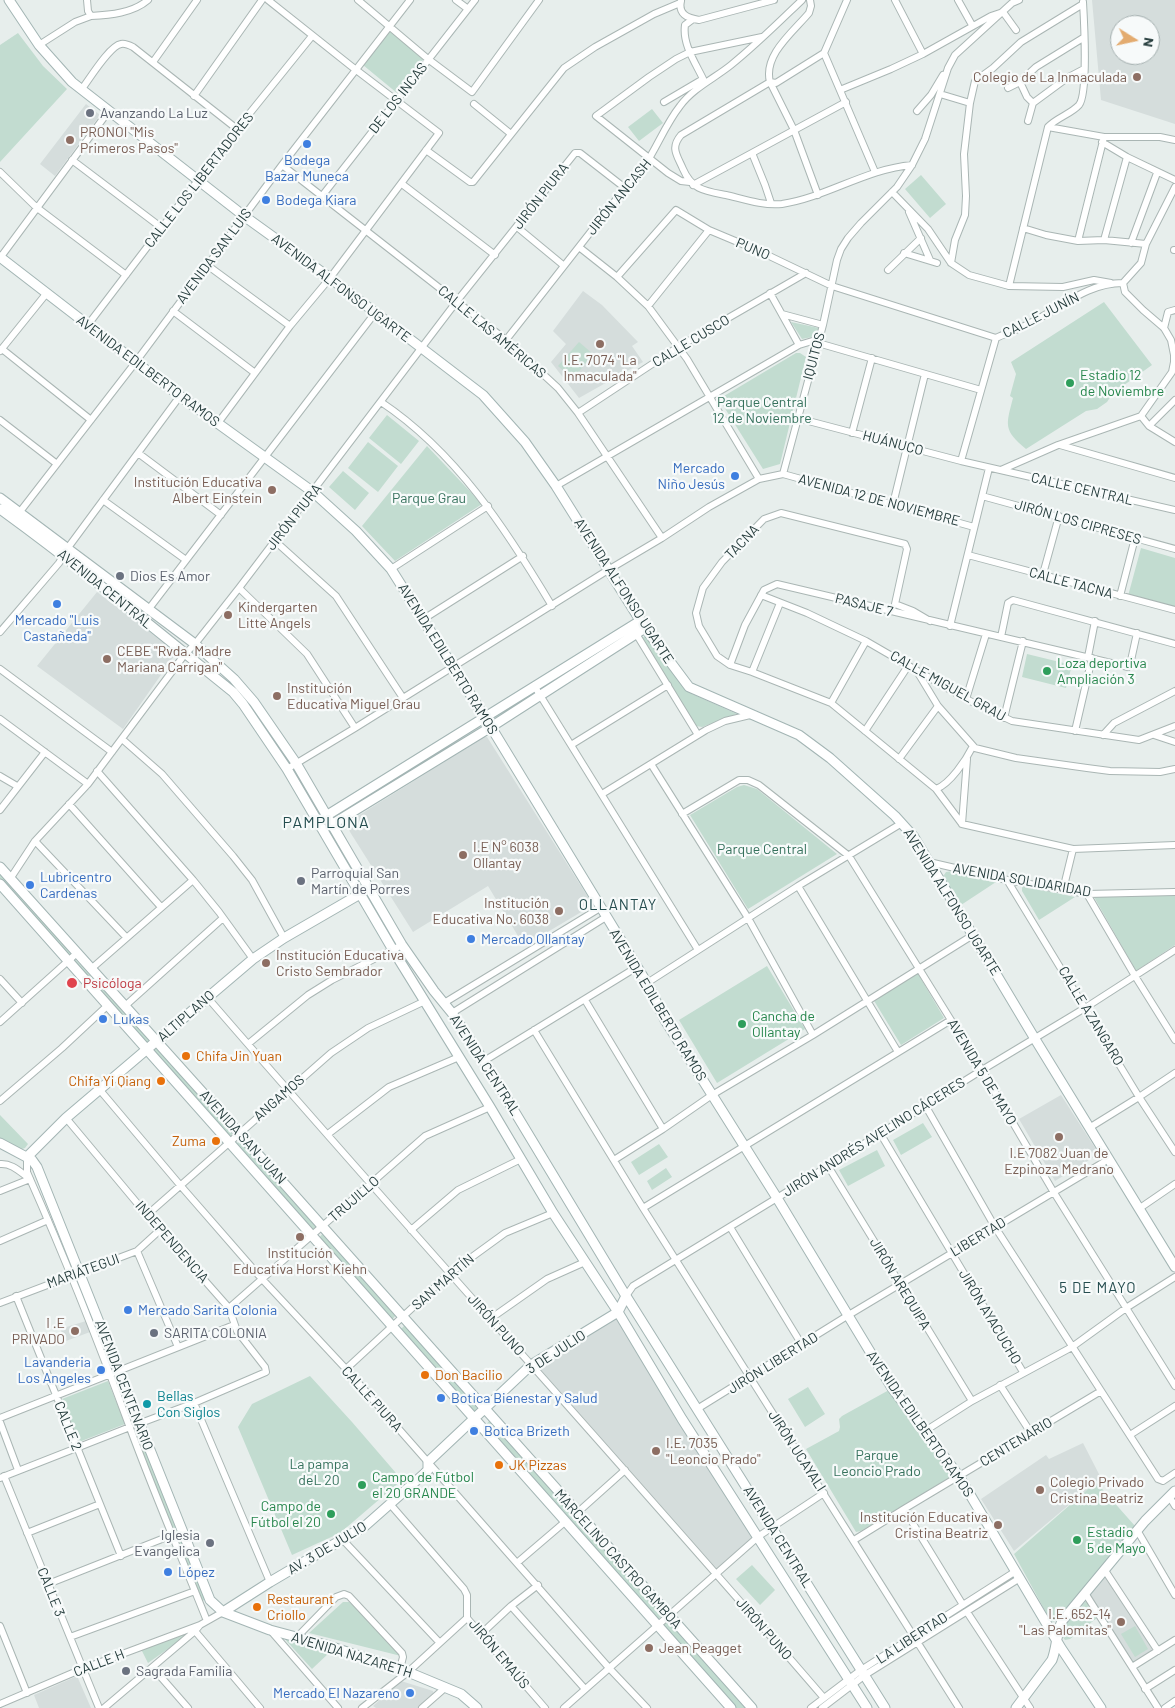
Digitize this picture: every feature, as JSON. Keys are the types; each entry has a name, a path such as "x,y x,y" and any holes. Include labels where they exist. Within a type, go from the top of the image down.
{"street":[{"name":"AVENIDA ALFONSO UGARTE","path":"9,0 50,59 81,90 244,216 330,278 483,395 525,442 556,486 643,624 689,687 799,735 830,758 902,823 914,837 1175,1267"},
{"path":"87,0 88,11 91,16"},
{"path":"39,45 76,22 91,16 116,14 143,4 148,0"},
{"path":"153,62 197,0"},
{"path":"194,96 262,0"},
{"path":"218,423 290,326 330,278 402,184 439,132 356,70 268,0"},
{"path":"358,0 470,92 474,91 539,0"},
{"name":"AVENIDA SAN LUIS","path":"19,513 135,363 282,165 410,0"},
{"path":"456,0 468,9"},
{"name":"DE LOS INCAS","path":"322,196 475,0"},
{"path":"426,150 470,182 473,182 568,65 654,14 681,1 682,14 698,20 774,0"},
{"name":"JIRÓN ANCASH","path":"506,340 625,188 638,177 680,105 704,81 729,67 802,0"},
{"path":"810,0 809,13 774,55 768,73 770,82 794,130 818,195"},
{"path":"692,184 675,150 676,142 681,135 770,82 776,83 824,54 847,0"},
{"path":"896,0 923,54"},
{"path":"958,0 972,25"},
{"path":"917,111 930,95 955,55 1014,1"},
{"path":"1008,286 1048,127 1079,105 1084,91 1083,2"},
{"path":"951,264 955,240 965,215 964,154 974,81 993,68 1021,42 1083,2"},
{"path":"840,90 923,54 972,25 1003,12"},
{"path":"1003,12 1016,30"},
{"path":"664,102 704,81 690,52 684,32 685,25 693,19"},
{"name":"CALLE LOS LIBERTADORES","path":"87,326 237,129 312,36"},
{"path":"763,37 690,52 676,59 596,116 681,181 704,190 770,203 780,204 818,195 875,172 912,165"},
{"path":"1008,88 1020,82 1036,67 1084,38"},
{"path":"81,90 110,53 121,44 133,47 237,129"},
{"path":"824,54 875,172"},
{"name":"IQUITOS","path":"783,474 823,325 837,260 848,238 892,192 912,165 924,139 948,68"},
{"path":"1028,120 1033,103 1067,78 1084,69"},
{"path":"1020,82 1026,97 1033,103"},
{"path":"940,94 970,103"},
{"path":"692,184 846,102"},
{"path":"474,104 511,134"},
{"path":"0,258 108,112"},
{"path":"1048,127 1103,140 1160,136 1175,140"},
{"path":"1103,140 1127,157 1175,180"},
{"path":"1078,241 1103,140"},
{"name":"JIRÓN PIURA","path":"10,879 35,841 88,784 185,654 195,644 313,492 457,301 575,153 580,153 625,188"},
{"path":"752,153 770,203"},
{"path":"1104,240 1127,157"},
{"path":"72,160 162,228"},
{"name":"CALLE LAS AMÉRICAS","path":"282,165 506,340 558,388 578,413 662,538"},
{"path":"0,172 36,207 126,275"},
{"path":"1131,243 1157,172"},
{"path":"402,184 495,255"},
{"path":"1001,470 1058,445 1141,416 1172,372 1174,362 1171,340 1164,328 1126,292 1123,283 1141,263 1146,244 1175,186"},
{"path":"892,192 928,229 951,264 969,275 1008,286 1063,287 1094,280 1111,283"},
{"path":"904,253 934,261 920,238 905,204"},
{"name":"PUNO","path":"617,277 676,210 709,230 832,286"},
{"path":"517,227 563,265"},
{"path":"1023,228 1046,235 1078,241 1104,240 1146,244"},
{"path":"648,306 709,230"},
{"path":"888,270 920,238"},
{"path":"579,247 617,277 648,306 678,347 760,479"},
{"name":"AVENIDA EDILBERTO RAMOS","path":"0,258 135,363 313,492 354,529 391,569 486,718 636,968 647,983 665,1020 777,1198 847,1316 892,1388 959,1476 1056,1640 1101,1708"},
{"path":"207,265 290,326"},
{"name":"CALLE CUSCO","path":"578,413 678,347 806,273"},
{"name":"CALLE JUNÍN","path":"961,461 996,338 1028,324 1076,295 1111,283 1123,283"},
{"path":"832,286 996,338"},
{"path":"770,293 799,345"},
{"path":"46,294 1,350 91,420"},
{"path":"1164,328 1168,312 1175,310"},
{"path":"172,312 255,373"},
{"path":"148,610 375,313"},
{"path":"782,314 823,325"},
{"path":"556,486 799,345 818,341 981,390"},
{"path":"852,433 872,358"},
{"path":"893,504 925,374"},
{"path":"0,632 65,552 180,396"},
{"path":"1149,426 1175,400"},
{"path":"381,402 432,441 488,506 523,556 552,606"},
{"path":"1141,416 1142,420 1149,426 1175,442"},
{"name":"HUÁNUCO","path":"797,418 989,468"},
{"path":"0,420 57,464"},
{"path":"1058,445 1175,478"},
{"path":"138,453 221,515"},
{"path":"950,626 989,468"},
{"name":"CALLE CENTRAL","path":"989,468 1175,510"},
{"path":"287,768 662,538 709,507 760,479 783,474"},
{"name":"AVENIDA 12 DE NOVIEMBRE","path":"783,474 974,527"},
{"name":"JIRÓN LOS CIPRESES","path":"982,496 1175,549"},
{"name":"AVENIDA CENTRAL","path":"0,498 185,654 233,692 243,704 287,768 393,950 490,1106 553,1213 618,1312 682,1418 867,1708"},
{"path":"103,500 186,560"},
{"path":"391,569 488,506"},
{"name":"AVENIDA CENTRAL","path":"0,509 65,552 195,644 234,680 254,702 296,763 402,945 452,1013 484,1061 626,1296 885,1708"},
{"name":"TACNA","path":"730,665 717,656 699,626 696,612 704,588 722,562 764,519 781,513 905,544 907,546 895,604 912,610 930,621"},
{"path":"1043,574 1059,516"},
{"path":"1120,596 1135,538"},
{"path":"275,540 336,596 403,698"},
{"name":"CALLE TACNA","path":"968,555 1175,610"},
{"path":"422,620 523,556"},
{"name":"PASAJE 7","path":"761,595 768,587 777,584 950,626 1129,666 1137,633"},
{"path":"239,588 307,654 354,728"},
{"path":"761,595 744,626 730,665 831,704 936,789 962,824 1073,849 1175,845"},
{"name":"CALLE MIGUEL GRAU","path":"761,595 807,613 866,641 917,672 1004,718 1139,740 1175,726"},
{"path":"1001,637 1008,603 1013,600 1175,644"},
{"path":"752,672 780,603"},
{"path":"1075,731 1090,657 1095,621"},
{"path":"331,825 540,696 643,624"},
{"path":"634,630 698,735"},
{"path":"326,816 534,687 634,630"},
{"path":"966,699 986,634"},
{"path":"831,704 866,641"},
{"path":"1004,718 1023,641"},
{"path":"865,731 908,666"},
{"path":"0,669 112,752"},
{"path":"917,672 938,706 973,746 996,754 1016,758 1095,769 1160,772 1175,769"},
{"path":"571,745 668,685"},
{"path":"534,687 698,950"},
{"path":"1103,735 1114,723 1175,691"},
{"path":"899,759 938,706"},
{"path":"602,794 698,735 725,722 750,715"},
{"path":"0,719 88,784"},
{"path":"1154,735 1175,742"},
{"path":"122,739 162,774 233,856 252,880 284,938"},
{"path":"936,789 942,786 967,759 973,746"},
{"path":"0,810 45,752"},
{"path":"962,824 967,759"},
{"path":"412,763 417,773"},
{"path":"651,764 748,918 813,1035"},
{"path":"97,771 193,880 253,959"},
{"path":"0,776 17,786"},
{"name":"AVENIDA 5 DE MAYO","path":"682,814 738,780 748,780 759,785 849,856 982,1070 1053,1191 1175,1386"},
{"path":"69,804 161,907"},
{"path":"647,983 798,886 902,823"},
{"path":"35,841 126,937"},
{"path":"1063,890 1073,849"},
{"name":"AVENIDA SOLIDARIDAD","path":"929,862 1008,880 1087,894 1175,892"},
{"name":"AVENIDA SAN JUAN","path":"0,867 323,1226 484,1409"},
{"path":"91,969 193,880"},
{"name":"CALLE AZANGARO","path":"1008,880 1139,1097 1175,1152"},
{"name":"AVENIDA SAN JUAN","path":"0,884 475,1418"},
{"path":"798,886 898,1052"},
{"name":"ALTIPLANO","path":"27,1157 66,1118 99,1089 253,959 284,938 360,894"},
{"path":"1087,894 1175,1040"},
{"path":"444,1003 600,908"},
{"path":"452,1013 606,917"},
{"path":"125,1006 223,918"},
{"path":"614,1160 712,1095 813,1035 973,934"},
{"path":"248,1044 308,995 332,980 402,945"},
{"name":"JIRÓN ANDRÉS AVELINO CÁCERES","path":"626,1296 633,1286 1035,1039 1175,950"},
{"path":"0,1022 77,953"},
{"path":"484,1061 636,968"},
{"path":"0,979 22,1003"},
{"name":"JIRÓN PUNO","path":"207,997 288,1092 328,1134 411,1230 716,1572 824,1698"},
{"path":"585,1000 663,1129"},
{"name":"ANGAMOS","path":"147,1215 331,1053 368,1028 425,1001"},
{"path":"0,1101 62,1048 107,1006"},
{"path":"643,1208 951,1020"},
{"name":"JIRÓN UCAYALI","path":"534,1030 643,1208 854,1540 958,1708"},
{"path":"328,1134 389,1087 459,1056"},
{"path":"1090,1128 1175,1072"},
{"name":"CALLE PIURA","path":"99,1089 262,1279 346,1370 647,1708"},
{"path":"926,1105 995,1227 1158,1479 1163,1480 1175,1473"},
{"name":"TRUJILLO","path":"229,1308 425,1136 490,1106"},
{"name":"INDEPENDENCIA","path":"66,1118 147,1215 229,1308 234,1325 241,1338 265,1367 266,1372 194,1403"},
{"name":"JIRÓN AYACUCHO","path":"880,1133 1023,1372"},
{"name":"AVENIDA CENTENARIO","path":"0,1143 32,1160 37,1167 75,1275 114,1372 172,1534 207,1621"},
{"name":"AVENIDA CENTENARIO","path":"27,1157 27,1172 75,1275"},
{"path":"411,1230 458,1190 521,1159"},
{"name":"LIBERTAD","path":"847,1316 1109,1159"},
{"path":"0,1164 11,1165 30,1179"},
{"name":"JIRÓN AREQUIPA","path":"828,1166 972,1401"},
{"path":"0,1191 30,1179"},
{"path":"1140,1208 1175,1184"},
{"name":"SAN MARTÍN","path":"346,1370 450,1273 505,1233 553,1213"},
{"path":"0,1242 48,1220"},
{"path":"730,1227 802,1345"},
{"name":"MARIÁTEGUI","path":"0,1303 137,1251 160,1230"},
{"path":"137,1251 178,1347"},
{"path":"490,1319 547,1279 585,1262"},
{"path":"925,1431 972,1401 1072,1346 1126,1308 1175,1277"},
{"name":"CALLE 2","path":"16,1296 121,1556"},
{"path":"618,1312 626,1296"},
{"name":"3 DE JULIO","path":"484,1409 532,1365 618,1312"},
{"name":"JIRÓN LIBERTAD","path":"697,1409 847,1316"},
{"path":"0,1418 234,1325"},
{"path":"1000,1385 1031,1433"},
{"name":"CENTENARIO","path":"854,1540 1101,1392"},
{"path":"2,1477 194,1403 270,1582"},
{"path":"1130,1435 1175,1406"},
{"name":"AV. 3 DE JULIO","path":"223,1612 365,1526 425,1473 428,1470 428,1462 484,1409"},
{"name":"MARCELINO CASTRO GAMBOA","path":"484,1409 752,1708"},
{"name":"MARCELINO CASTRO GAMBOA","path":"475,1418 731,1708"},
{"path":"0,1422 18,1470"},
{"name":"AVENIDA CENTENARIO","path":"134,1426 210,1600 223,1612"},
{"path":"577,1513 625,1470"},
{"name":"CALLE 3","path":"2,1477 99,1708"},
{"path":"568,1707 585,1689 759,1536 824,1494"},
{"path":"1172,1494 1175,1506"},
{"path":"1016,1708 1052,1660 1062,1621 1136,1530 1172,1494"},
{"path":"27,1533 100,1504"},
{"name":"JIRÓN EMAÚS","path":"390,1504 464,1590 467,1618 545,1708"},
{"path":"904,1509 1030,1708"},
{"path":"518,1562 566,1521"},
{"path":"1136,1530 1175,1595"},
{"path":"48,1584 172,1534"},
{"path":"343,1540 440,1642"},
{"path":"1104,1569 1158,1651"},
{"name":"LA LIBERTAD","path":"811,1708 1018,1574"},
{"path":"481,1634 511,1606 538,1585"},
{"path":"70,1637 195,1590"},
{"path":"1084,1593 1158,1708"},
{"path":"297,1637 336,1597 344,1594 349,1596 402,1653 404,1670"},
{"path":"511,1606 585,1689"},
{"path":"107,1707 200,1625 223,1612"},
{"name":"AVENIDA NAZARETH","path":"223,1612 270,1630 404,1670 461,1694 477,1708"},
{"path":"362,1708 404,1670 467,1618"},
{"name":"CALLE H","path":"0,1704 82,1668 200,1625"},
{"path":"0,1626 2,1638 27,1693"},
{"path":"270,1630 338,1708"},
{"path":"195,1631 260,1708"},
{"path":"1132,1667 1175,1640"},
{"path":"153,1668 188,1708"},
{"path":"1146,1689 1175,1670"},
{"name":"LA LIBERTAD","path":"822,1708 850,1681"},
{"path":"422,1708 446,1687"},
{"path":"1165,1708 1175,1702"}],"shaded area":[{"name":"Colegio de La Inmaculada","path":"1092,0 1175,0 1175,124 1101,100"},
{"name":"PRONOI \"Mis Primeros Pasos\"","path":"86,104 100,115 55,176 40,164"},
{"name":"I.E. 7074 \"La Inmaculada\"","path":"583,291 602,305 638,342 632,346 643,362 579,398 551,362 566,344 553,331"},
{"name":"CEBE \"Rvda. Madre Mariana Carrigan\"","path":"97,592 177,652 123,729 37,666"},
{"name":"I.E N° 6038 Ollantay","path":"484,737 487,737 593,905 524,946 488,886 413,932 345,824"},
{"name":"I.E 7082 Juan de Ezpinoza Medrano","path":"1061,1095 1099,1154 1055,1181 1019,1119"},
{"name":"I.E. 7035 \"Leoncio Prado\"","path":"618,1312 757,1537 715,1571 532,1365"},
{"name":"I .E PRIVADO","path":"86,1321 90,1332 66,1341 60,1329"},
{"name":"Colegio Privado Cristina Beatriz","path":"1083,1443 1101,1478 1014,1551 981,1499 1046,1455 1049,1459"},
{"name":"I.E. 652-14 \"Las Palomitas\"","path":"1105,1575 1153,1650 1133,1664 1089,1594"},
{"path":"77,1676 91,1708 39,1708 34,1695"},
{"name":"Mercado El Nazareno","path":"401,1681 433,1691 434,1695 419,1708 376,1708 373,1706"}],"green space":[{"path":"390,29 426,56 397,93 363,65"},
{"path":"18,33 43,66 67,89 0,162 0,45"},
{"path":"652,109 663,123 639,141 628,127"},
{"path":"921,175 946,204 930,218 905,189"},
{"name":"Estadio 12 de Noviembre","path":"1104,302 1152,365 1113,393 1107,402 1097,409 1086,411 1026,449 1013,437 1008,426 1013,398 1010,396 1016,374 1011,362"},
{"path":"791,322 819,328 817,336 802,339"},
{"path":"579,342 593,354 573,379 558,366"},
{"name":"Parque Central 12 de Noviembre","path":"796,353 806,357 780,464 763,469 719,399"},
{"path":"387,415 419,441 401,464 369,438"},
{"path":"368,442 398,466 378,492 348,468"},
{"name":"Parque Grau","path":"427,446 482,504 395,561 362,526"},
{"path":"343,471 369,493 355,510 329,487"},
{"path":"1141,548 1175,558 1175,608 1128,596"},
{"path":"646,635 681,683 692,694 737,714 702,727 696,726 642,638"},
{"name":"Loza deportiva Ampliación 3","path":"1027,654 1072,665 1066,688 1022,677"},
{"name":"Parque Central","path":"744,785 757,789 837,854 748,909 690,815 737,787"},
{"path":"0,870 71,954 67,957 0,883"},
{"path":"953,871 996,882 961,905 942,878 946,872"},
{"path":"1023,886 1075,897 1039,920 1022,891"},
{"path":"1175,895 1175,945 1136,971 1094,897"},
{"path":"75,959 150,1042 146,1045 72,962"},
{"name":"Cancha de Ollantay","path":"767,966 805,1029 717,1083 679,1020"},
{"path":"917,972 944,1018 901,1045 873,999"},
{"path":"156,1048 233,1133 233,1136 229,1138 152,1051"},
{"path":"0,1115 28,1144 25,1148 19,1150 0,1140"},
{"path":"923,1123 932,1137 901,1155 893,1140"},
{"path":"240,1140 319,1227 313,1231 235,1145"},
{"path":"659,1144 668,1157 639,1175 631,1162"},
{"path":"877,1150 885,1166 848,1186 839,1170"},
{"path":"666,1168 672,1177 652,1190 647,1181"},
{"path":"323,1233 396,1315 392,1320 319,1238"},
{"path":"405,1325 476,1405 477,1409 473,1413 401,1329"},
{"name":"La pampa deL 20","path":"310,1376 402,1480 340,1533 292,1555 238,1427 252,1404"},
{"path":"108,1381 125,1424 79,1442 62,1399"},
{"path":"808,1387 825,1414 805,1427 788,1399"},
{"name":"Parque Leoncio Prado","path":"889,1390 915,1429 939,1456 952,1476 861,1531 856,1532 806,1449 839,1431 839,1419 842,1416"},
{"path":"489,1421 663,1613 663,1616 656,1620 485,1426"},
{"path":"138,1430 207,1599 202,1601 133,1432"},
{"name":"Estadio 5 de Mayo","path":"1096,1482 1135,1526 1060,1619 1053,1622 1014,1554"},
{"path":"752,1565 775,1590 760,1605 736,1579"},
{"path":"1086,1601 1097,1618 1070,1639 1065,1640 1061,1630"},
{"path":"343,1602 349,1602 355,1607 401,1656 309,1633"},
{"path":"666,1619 669,1620 748,1708 734,1708 661,1626"},
{"path":"1135,1626 1148,1649 1135,1657 1121,1634"},
{"path":"187,1633 189,1634 148,1663 141,1649"},
{"path":"282,1636 329,1653 312,1669"}],"place":[{"name":"Colegio de La Inmaculada","path":"1137,77"},
{"name":"Avanzando La Luz","path":"90,113"},
{"name":"PRONOI \"Mis Primeros Pasos\"","path":"70,140"},
{"name":"Bodega Bazar Muneca","path":"307,144"},
{"name":"Bodega Kiara","path":"266,200"},
{"name":"I.E. 7074 \"La Inmaculada\"","path":"600,344"},
{"name":"Estadio 12 de Noviembre","path":"1070,383"},
{"name":"Mercado Niño Jesús","path":"735,476"},
{"name":"Institución Educativa Albert Einstein","path":"272,490"},
{"name":"Dios Es Amor","path":"120,576"},
{"name":"Mercado \"Luis Castañeda\"","path":"57,604"},
{"name":"Kindergarten Litte Angels","path":"228,615"},
{"name":"CEBE \"Rvda. Madre Mariana Carrigan\"","path":"107,659"},
{"name":"Loza deportiva Ampliación 3","path":"1047,671"},
{"name":"Institución Educativa Miguel Grau","path":"277,696"},
{"name":"I.E N° 6038 Ollantay","path":"463,855"},
{"name":"Parroquial San Martín de Porres","path":"301,881"},
{"name":"Lubricentro Cardenas","path":"30,885"},
{"name":"Institución Educativa No. 6038","path":"559,911"},
{"name":"Mercado Ollantay","path":"471,939"},
{"name":"Institución Educativa Cristo Sembrador","path":"266,963"},
{"name":"Psicóloga","path":"72,983"},
{"name":"Lukas","path":"103,1019"},
{"name":"Cancha de Ollantay","path":"742,1024"},
{"name":"Chifa Jin Yuan","path":"186,1056"},
{"name":"Chifa Yi Qiang","path":"161,1081"},
{"name":"I.E 7082 Juan de Ezpinoza Medrano","path":"1059,1137"},
{"name":"Zuma","path":"216,1141"},
{"name":"Institución Educativa Horst Kiehn","path":"300,1237"},
{"name":"Mercado Sarita Colonia","path":"128,1310"},
{"name":"I .E PRIVADO","path":"75,1331"},
{"name":"SARITA COLONIA","path":"154,1333"},
{"name":"Lavanderia Los Angeles","path":"101,1370"},
{"name":"Don Bacilio","path":"425,1375"},
{"name":"Botica Bienestar y Salud","path":"441,1398"},
{"name":"Bellas Con Siglos","path":"147,1404"},
{"name":"Botica Brizeth","path":"474,1431"},
{"name":"I.E. 7035 \"Leoncio Prado\"","path":"656,1451"},
{"name":"JK Pizzas","path":"499,1465"},
{"name":"Campo de Fútbol el 20 GRANDE","path":"362,1485"},
{"name":"Colegio Privado Cristina Beatriz","path":"1040,1490"},
{"name":"Campo de Fútbol el 20","path":"331,1514"},
{"name":"Institución Educativa Cristina Beatriz","path":"998,1525"},
{"name":"Estadio 5 de Mayo","path":"1077,1540"},
{"name":"Iglesia Evangelica","path":"210,1543"},
{"name":"López","path":"168,1572"},
{"name":"Restaurant Criollo","path":"257,1607"},
{"name":"I.E. 652-14 \"Las Palomitas\"","path":"1121,1622"},
{"name":"Jean Peagget","path":"649,1648"},
{"name":"Sagrada Familia","path":"126,1671"},
{"name":"Mercado El Nazareno","path":"410,1693"}],"district":[{"name":"PAMPLONA","path":"326,823"},
{"name":"OLLANTAY","path":"618,905"},
{"name":"5 DE MAYO","path":"1098,1288"}]}
